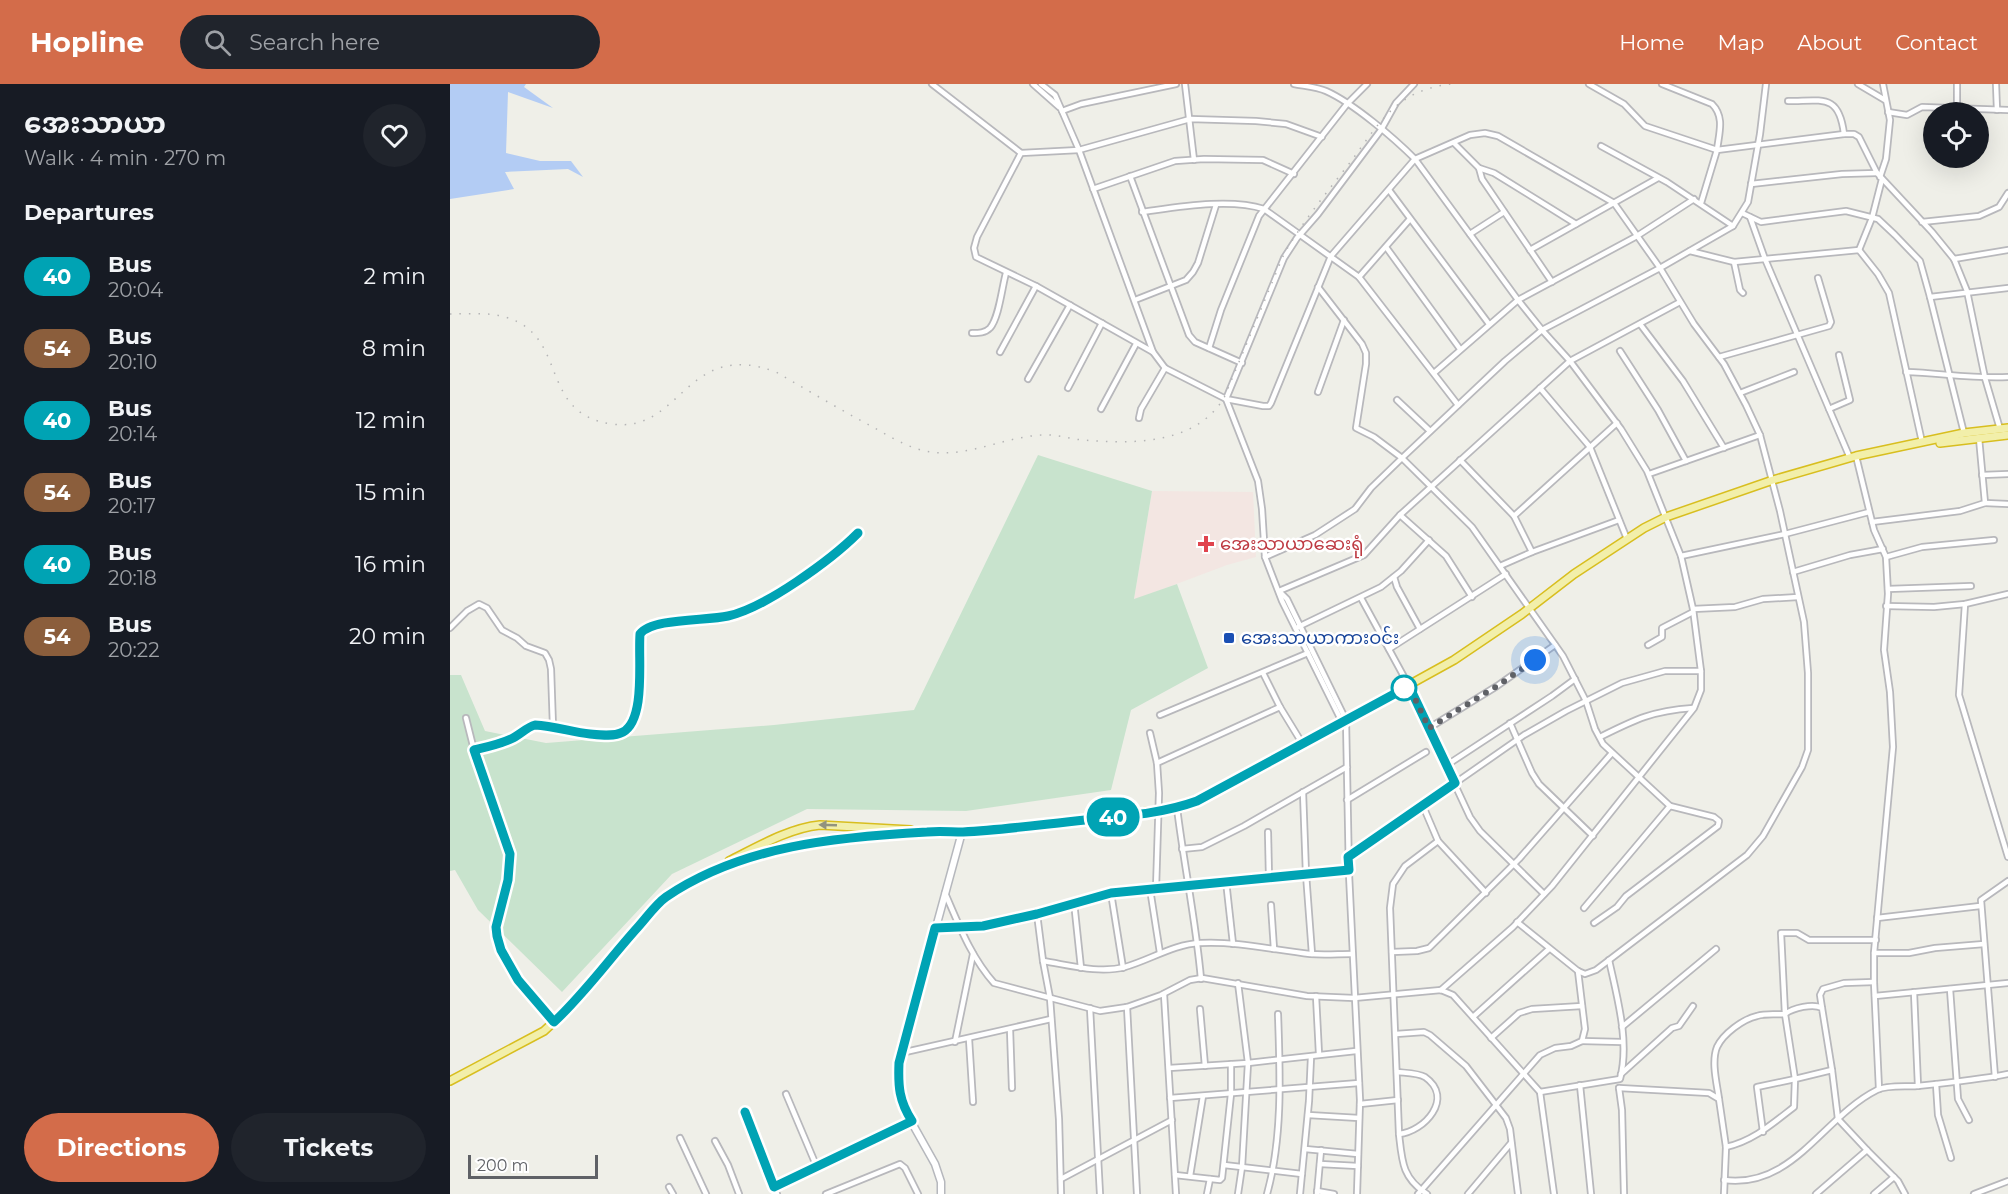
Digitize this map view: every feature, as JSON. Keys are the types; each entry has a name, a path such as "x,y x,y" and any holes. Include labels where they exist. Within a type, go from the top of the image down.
{"highway":[{"path":"450,1081 544,1031 573,1004 616,951 664,898 786,833 809,826 832,825 928,832 962,832 1177,808 1197,801 1454,660 1574,574 1644,528 1666,517 1773,480 1853,457 2004,428"},
{"path":"1922,442 1938,443 2008,435"},
{"path":"716,870 764,853 822,840 928,832"}],"main road":[{"path":"941,1194 941,1182 935,1164 903,1107 898,1083 901,1053 962,832"}],"street":[{"path":"932,84 1021,153 1079,150 1190,119 1286,124 1322,137"},
{"path":"1034,84 1062,111"},
{"path":"1041,84 1056,95 1079,150 1154,352 1165,368 1226,399 1269,406 1331,255 1415,159 1477,134 1498,136 1614,203 1660,268 1740,393 1760,435 1773,480 1804,622 1808,673 1808,750 1802,767 1763,836 1747,855 1596,970 1584,974 1578,971 1517,922"},
{"path":"1062,111 1176,84"},
{"path":"1185,84 1194,160"},
{"path":"1294,84 1318,87 1347,104 1415,159 1518,300 1570,361 1617,423 1648,474 1681,556 1693,610 1701,670 1701,690 1694,708 1544,894 1517,922 1442,990"},
{"path":"1209,348 1221,310 1259,216 1347,104 1367,84"},
{"path":"1357,1194 1360,1104 1344,721 1279,591 1265,557 1258,481 1226,399 1284,258 1381,130 1396,103 1414,84"},
{"path":"1589,84 1624,104 1645,126 1717,150 1844,134 1854,134 1859,137 1880,176 1954,259 1967,291 1985,378 2004,428"},
{"path":"1662,84 1712,104 1718,110 1721,121 1717,150 1701,203"},
{"path":"1265,557 1315,535 1355,509 1371,488 1430,431 1504,361 1542,330 1660,268 1733,226 1748,202 1766,84"},
{"path":"1858,84 1885,100"},
{"path":"1859,250 1872,218 1880,176 1886,159 1890,120 1883,84"},
{"path":"1957,84 1957,102"},
{"path":"1996,84 1997,110"},
{"path":"1788,102 1825,101 1832,104 1838,108 1842,117 1844,134"},
{"path":"1888,112 1907,115 1923,107"},
{"path":"1989,110 2008,110"},
{"path":"1454,143 1479,168 1482,179 1552,282"},
{"path":"1601,146 1701,203 1733,226"},
{"path":"1021,153 977,237 974,253 978,260 1036,286 1136,344 1154,352"},
{"path":"1093,189 1175,161 1263,160 1294,174"},
{"path":"1479,168 1494,172 1576,224"},
{"path":"1751,184 1842,174 1880,176"},
{"path":"1130,176 1189,336 1195,342 1242,363"},
{"path":"1530,250 1658,178"},
{"path":"1389,190 1489,324"},
{"path":"1922,222 1979,216 1999,207 2008,193"},
{"path":"1434,373 1518,300 1637,236 1694,199"},
{"path":"1135,300 1186,280 1193,272 1198,263 1216,205"},
{"path":"1142,212 1216,205 1251,205 1264,209 1359,277 1458,405"},
{"path":"1742,213 1761,222 1846,211 1878,219 1895,235 1920,261 1964,434"},
{"path":"1470,234 1504,212"},
{"path":"1750,217 1765,259 1829,409 1853,457 1872,522 1886,558 1888,589 1884,650 1890,692 1893,747 1874,953 1879,1089"},
{"path":"1359,277 1410,219"},
{"path":"1386,247 1460,349"},
{"path":"1690,251 1734,262 1859,250"},
{"path":"1859,250 1878,274 1888,293 1922,442"},
{"path":"1954,259 2008,250"},
{"path":"1734,262 1740,290 1743,293"},
{"path":"972,333 983,333 995,320 1006,273"},
{"path":"1719,357 1829,326 1831,322 1818,278"},
{"path":"1000,352 1036,286"},
{"path":"1318,287 1362,344 1366,353 1356,428 1374,437 1402,458 1472,527 1555,645 1575,678 1603,744 1670,806 1714,817 1719,821 1718,826 1594,923"},
{"path":"1930,297 2008,288"},
{"path":"1279,591 1364,555 1400,515 1570,361 1680,302"},
{"path":"1028,379 1071,305"},
{"path":"1318,392 1344,320"},
{"path":"1068,388 1102,323"},
{"path":"1640,324 1683,381 1724,448"},
{"path":"1101,409 1136,344"},
{"path":"1620,351 1658,410 1686,461"},
{"path":"1829,409 1850,400 1839,355"},
{"path":"1138,418 1165,368"},
{"path":"1740,393 1794,372"},
{"path":"1906,372 1985,378 2008,376"},
{"path":"1540,388 1590,447 1627,539"},
{"path":"1397,400 1430,431"},
{"path":"1514,516 1617,423"},
{"path":"1648,474 1760,435"},
{"path":"1979,438 1985,503"},
{"path":"1460,460 1514,516 1533,552"},
{"path":"1982,475 2008,474"},
{"path":"1872,522 1960,511 1985,503 2008,504"},
{"path":"1681,556 1785,534 1869,512"},
{"path":"1400,515 1446,556 1472,597"},
{"path":"1500,566 1619,520"},
{"path":"474,750 512,739 535,725 593,734 620,734 628,728 635,717 639,694 640,634 644,629 656,624 728,616 757,605 778,594 829,558 858,533"},
{"path":"1298,627 1381,587 1430,540"},
{"path":"1886,558 1933,545 1994,540"},
{"path":"1793,572 1850,555 1883,549"},
{"path":"1389,649 1506,574"},
{"path":"1394,577 1420,629"},
{"path":"1888,589 1971,586"},
{"path":"1886,606 1934,607 1965,604 2008,594"},
{"path":"1648,645 1662,637 1662,628 1693,610 1728,608 1764,599 1798,597"},
{"path":"1361,598 1409,686 1470,817 1480,831 1544,894"},
{"path":"450,627 467,611 479,604 487,608 502,630 526,646 545,653 551,669 553,727"},
{"path":"1965,604 1959,695 2008,857"},
{"path":"1298,627 1308,653 1344,721"},
{"path":"1429,728 1497,686 1555,645"},
{"path":"1160,715 1308,653"},
{"path":"1348,857 1518,739 1586,701 1622,683 1665,671 1701,670"},
{"path":"1263,673 1302,743"},
{"path":"1447,765 1552,696 1575,678"},
{"path":"1157,763 1280,707"},
{"path":"1600,737 1648,714 1694,708"},
{"path":"466,718 474,750 510,854 508,880 496,927 501,950 518,980 554,1022"},
{"path":"1510,723 1539,784 1593,836"},
{"path":"1150,733 1157,763 1159,793 1153,889 1160,954"},
{"path":"1347,800 1426,752"},
{"path":"1392,952 1429,948 1514,864 1612,753"},
{"path":"1182,849 1202,847 1244,826 1347,767"},
{"path":"1304,792 1306,874 1312,954"},
{"path":"1423,806 1438,841 1486,893"},
{"path":"1584,908 1670,806"},
{"path":"1177,808 1187,885 1198,943 1201,979"},
{"path":"1268,832 1269,877"},
{"path":"1427,1194 1419,1192 1402,1166 1390,908 1393,884 1405,866 1438,841"},
{"path":"935,928 983,926 1037,914 1111,893 1349,870"},
{"path":"1226,881 1233,944"},
{"path":"1995,1077 1990,995 1987,985 1980,906 1981,900 2008,881"},
{"path":"945,892 973,954 994,983 1100,1011 1127,1006 1164,994 1190,980 1201,979 1316,996 1354,998 1442,990 1453,996 1540,1092 1554,1191 1548,1194"},
{"path":"1111,893 1123,968"},
{"path":"1074,903 1081,968"},
{"path":"1271,905 1274,949"},
{"path":"1877,918 1980,906"},
{"path":"1037,914 1052,1019 1059,1119 1061,1194"},
{"path":"1726,1147 1741,1144 1763,1132 1794,1107 1795,1079 1785,1014 1781,933 1797,933 1809,940 1876,940"},
{"path":"1043,961 1081,968 1123,968 1198,943 1233,944 1312,954 1352,954"},
{"path":"1874,953 1909,953 1935,948 1984,944"},
{"path":"1473,1017 1549,949"},
{"path":"1622,1026 1716,949"},
{"path":"955,1042 973,954"},
{"path":"1609,960 1622,1026 1619,1088 1622,1110 1624,1194"},
{"path":"1578,971 1585,1029 1582,1041"},
{"path":"1874,981 1844,983 1823,989 1820,995 1838,1119 1894,1177 1905,1194"},
{"path":"1238,983 1248,1063 1248,1092 1238,1194"},
{"path":"1875,996 2008,983"},
{"path":"1950,989 1959,1103 1969,1120"},
{"path":"1914,992 1918,1086"},
{"path":"1164,994 1176,1194"},
{"path":"1316,996 1319,1054"},
{"path":"1723,1193 1726,1147 1715,1065 1717,1048 1726,1036 1747,1020 1757,1016 1785,1014 1817,1005 1822,1008"},
{"path":"1127,1006 1137,1194"},
{"path":"1491,1038 1520,1013 1532,1009 1582,1006"},
{"path":"1540,1092 1620,1077 1672,1028 1679,1026 1693,1006"},
{"path":"1090,1008 1100,1194"},
{"path":"1200,1009 1205,1066"},
{"path":"1267,1194 1274,1171 1279,1090 1278,1014"},
{"path":"901,1053 1052,1019"},
{"path":"1010,1029 1012,1088"},
{"path":"1396,1034 1424,1032 1430,1035 1466,1066 1506,1118 1510,1129 1518,1194"},
{"path":"969,1039 973,1102"},
{"path":"1419,1192 1497,1107 1522,1073 1540,1055 1555,1048 1571,1046 1582,1041 1622,1042"},
{"path":"1169,1068 1248,1063 1356,1051"},
{"path":"1300,1194 1311,1057"},
{"path":"1175,1175 1220,1180 1222,1178 1231,1064"},
{"path":"1763,1132 1756,1087 1832,1070"},
{"path":"1397,1072 1425,1077 1438,1096 1431,1116 1410,1133 1399,1134"},
{"path":"1724,1180 1738,1182 1774,1173 1793,1160 1838,1119 1879,1089 2008,1074"},
{"path":"1170,1098 1359,1083"},
{"path":"1936,1084 1938,1115 1951,1158"},
{"path":"1580,1085 1591,1194"},
{"path":"1619,1088 1709,1093 1719,1099"},
{"path":"786,1094 816,1165"},
{"path":"1190,1176 1203,1096"},
{"path":"1360,1104 1398,1100"},
{"path":"745,1112 777,1194"},
{"path":"1308,1115 1359,1118"},
{"path":"1061,1179 1172,1120"},
{"path":"774,1187 912,1121"},
{"path":"680,1138 706,1194"},
{"path":"715,1142 740,1194"},
{"path":"1468,1194 1511,1143"},
{"path":"1305,1149 1358,1154"},
{"path":"1321,1150 1317,1193 1334,1194"},
{"path":"1816,1194 1868,1150"},
{"path":"826,1194 900,1164 905,1168 918,1194"},
{"path":"1320,1164 1358,1166"},
{"path":"1224,1165 1302,1174"},
{"path":"1874,1194 1894,1177"},
{"path":"1207,1194 1210,1179"},
{"path":"1974,1194 2008,1181"},
{"path":"669,1186 673,1194"}],"shaded area":[{"path":"1152,491 1253,492 1256,557 1227,565 1134,600"}],"green space":[{"path":"1038,455 1152,491 1134,599 1177,584 1208,668 1131,710 1111,790 966,811 807,809 672,874 562,992 478,910 455,870 450,871 450,675 461,675 485,731 546,743 774,725 914,710"}],"water":[{"path":"450,84 526,84 524,87 553,108 508,92 506,153 540,161 571,161 583,177 568,169 505,172 514,189 450,199"}],"railway":[{"path":"450,314 498,315 525,326 539,340 562,390 573,406 589,417 612,424 635,423 654,415 703,376 722,367 746,365 776,372 889,436 921,450 936,453 966,451 1042,435 1122,442 1161,438 1197,425 1212,413 1224,398 1284,254 1375,128 1388,113 1408,97 1438,86 1451,84"}],"bus line":[{"name":"40","path":"745,1112 774,1187 912,1121 903,1107 898,1083 899,1063 935,928 983,926 1037,914 1111,893 1349,870 1348,857 1455,783 1409,686 1197,801 1177,808 1108,818 999,829 822,840 764,853 716,870 664,898 616,951 573,1004 554,1022 518,980 501,950 496,927 511,866 510,854 474,750 512,739 535,725 593,734 620,734 628,728 635,717 639,694 640,634 644,629 656,624 728,616 757,605 778,594 829,558 858,533"}],"place":[{"name":"အေးသာယာဆေးရုံ","path":"1206,544"},
{"name":"အေးသာယာကားဝင်း","path":"1229,638"}],"route":[{"path":"1404,688 1409,686 1429,728 1535,660"}]}
